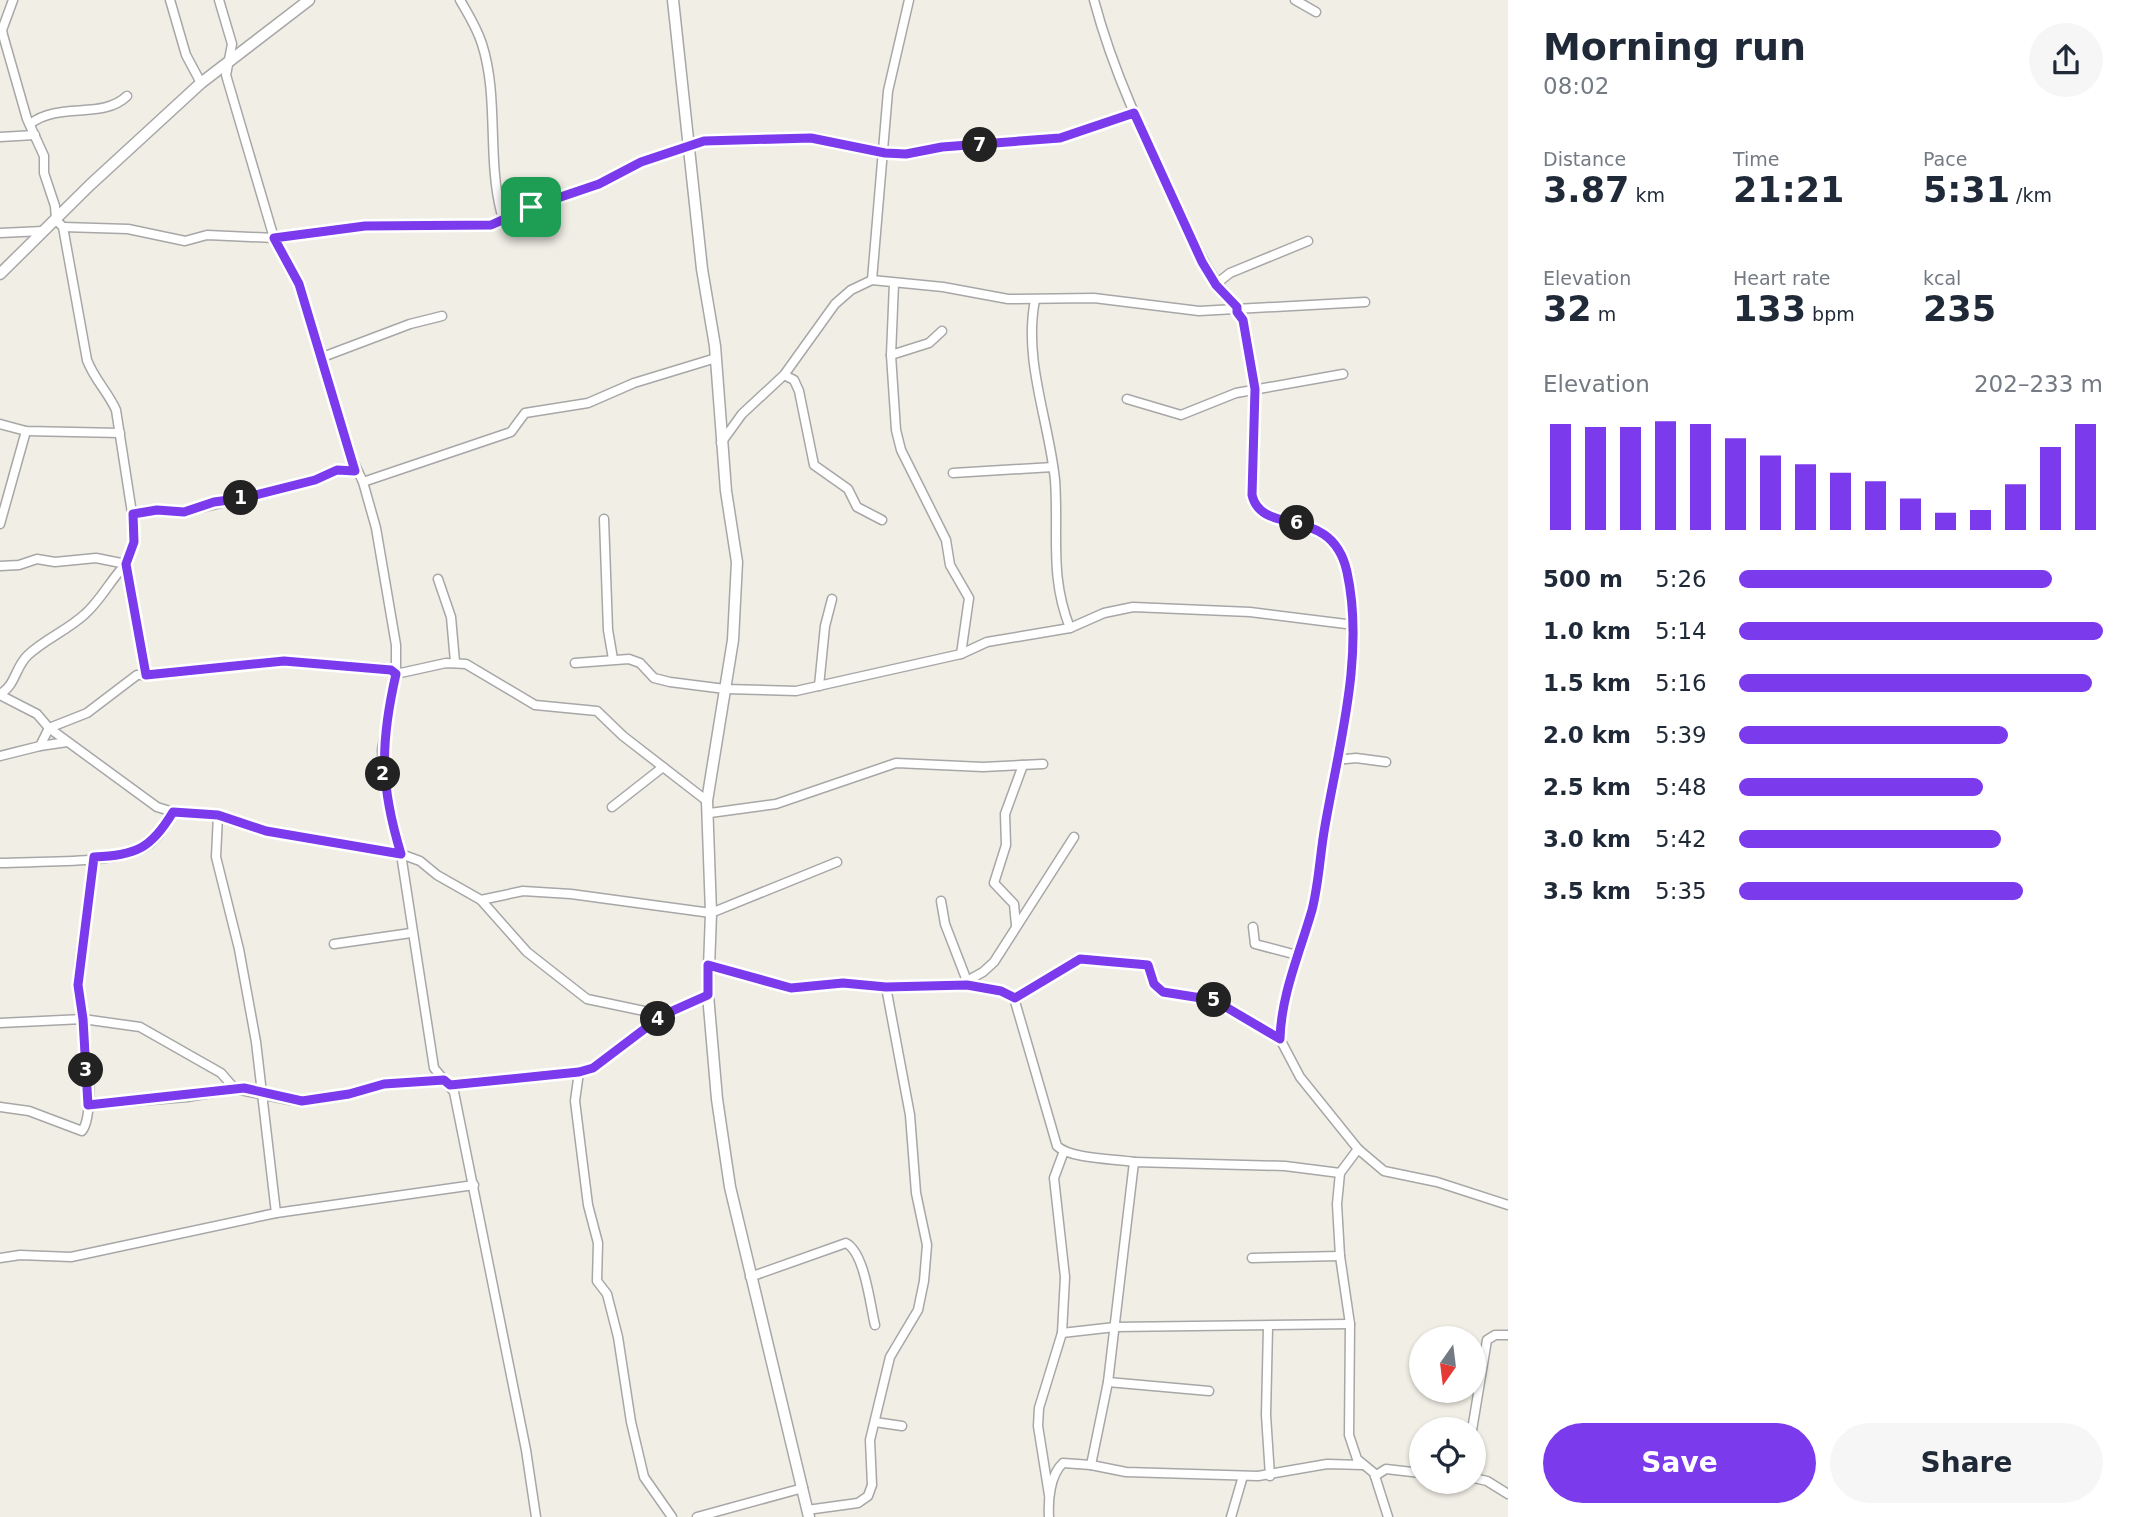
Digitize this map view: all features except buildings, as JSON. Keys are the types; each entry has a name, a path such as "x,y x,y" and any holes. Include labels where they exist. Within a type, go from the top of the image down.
{"street":[{"path":"13,0 2,30 30,124 44,156 44,173 60,223 87,360 92,376 109,395 116,410 133,514 134,542 126,564 84,616 27,656 12,684 0,695 37,714 48,728 146,801 173,812 218,815 266,831 401,854 420,861 437,875 481,900 527,952 587,999 663,1015"},
{"path":"170,0 186,55 201,83"},
{"path":"219,0 232,44 226,69 229,84 274,238 299,284 355,471 363,482 376,528 394,626 396,674 382,750 383,776 401,854 411,933 434,1068 454,1092 536,1517"},
{"path":"0,274 43,231 60,223 201,83 309,0"},
{"path":"460,0 478,32 488,67 496,184 501,212 506,216"},
{"path":"673,0 716,358 721,443 737,562 733,640 707,801 710,813 711,913 708,995 717,1099 730,1187 808,1513 858,1503 868,1496 872,1485 869,1444 890,1357 920,1305 927,1251 916,1193 910,1115 886,987"},
{"path":"872,280 885,153 888,91 909,0"},
{"path":"1094,0 1134,113 1189,236 1216,285 1237,307 1243,320 1255,389 1252,495 1256,507 1270,516 1315,528 1334,541 1343,556 1347,574 1354,625 1336,760 1312,907 1297,955 1280,1039"},
{"path":"1295,0 1316,12"},
{"path":"30,124 60,111 111,107 127,96"},
{"path":"60,223 128,229 185,242 207,235 274,238 365,226 491,225 506,216 599,184 641,162 689,144 712,139 811,138 885,153 1060,138 1134,113"},
{"path":"0,137 35,135"},
{"path":"0,233 43,231"},
{"path":"1216,285 1230,273 1308,241"},
{"path":"721,443 742,414 784,374 835,304 851,290 872,280 1034,300 1094,298 1181,310 1237,312 1258,307 1366,302"},
{"path":"894,282 891,355 899,445 936,515 946,540 950,565 969,598 961,654"},
{"path":"1034,300 1031,318 1035,360 1053,467 1056,583 1070,628"},
{"path":"320,358 410,324 442,316"},
{"path":"891,355 929,343 942,331"},
{"path":"363,482 511,432 525,413 588,403 634,383 716,358"},
{"path":"784,374 794,380 799,391 814,466 848,489 859,508 882,520"},
{"path":"1127,399 1181,415 1223,397 1343,374"},
{"path":"0,424 26,431 120,433"},
{"path":"0,524 26,431"},
{"path":"953,473 1053,467"},
{"path":"133,514 157,510 184,512 214,502 244,498 315,480 337,470 355,471"},
{"path":"604,519 608,631 613,659"},
{"path":"0,566 19,565 35,559 55,562 96,558 126,564"},
{"path":"126,564 146,675"},
{"path":"438,579 451,617 455,662"},
{"path":"819,686 825,626 832,599"},
{"path":"575,663 613,659 640,663 651,676 663,680 726,689 796,691 961,654 987,642 1070,628 1104,613 1147,606 1250,612 1354,625"},
{"path":"40,746 48,728 87,713 137,675 284,661 384,668 396,674 455,662 466,664 535,705 597,711 707,801"},
{"path":"0,757 40,746 68,742"},
{"path":"1336,760 1356,758 1386,762"},
{"path":"710,813 763,807 797,798 896,763 983,767 1043,764"},
{"path":"1016,928 1014,904 994,883 1006,845 1006,814 1023,765"},
{"path":"612,807 663,767"},
{"path":"0,863 117,856 141,849 156,838 173,812"},
{"path":"218,815 216,857 239,949 264,1094 262,1106 276,1213"},
{"path":"967,983 994,962 1074,836"},
{"path":"0,1107 29,1111 78,1132 85,1129 88,1105 83,1019 78,994 79,965 94,857"},
{"path":"481,900 523,891 571,894 711,913 837,862"},
{"path":"941,901 945,924 967,983"},
{"path":"1253,927 1255,944 1297,955"},
{"path":"334,944 411,933"},
{"path":"708,965 779,987 843,983 886,987 967,983 1001,991 1014,998 1024,995 1080,959 1148,965 1156,987 1164,993 1214,1000 1280,1039 1300,1077 1358,1149 1384,1171 1437,1182 1508,1205"},
{"path":"88,1105 187,1097 235,1088 310,1100 384,1084 579,1072 609,1059 663,1015 708,995"},
{"path":"1014,998 1055,1141 1064,1152 1135,1162 1285,1166 1340,1173"},
{"path":"0,1023 83,1019 129,1024 151,1031 221,1073 235,1088"},
{"path":"579,1072 575,1101 588,1205 598,1243 597,1281 607,1294 618,1337 631,1422 645,1477 672,1517"},
{"path":"1358,1149 1340,1173 1337,1204 1340,1256 1350,1324 1349,1435 1353,1452 1375,1476 1388,1517"},
{"path":"1049,1517 1049,1498 1041,1459 1039,1408 1062,1333 1065,1277 1054,1178 1064,1152"},
{"path":"1091,1465 1108,1382 1135,1162"},
{"path":"0,1258 20,1255 71,1257 276,1213 474,1185"},
{"path":"750,1277 846,1242 854,1248 859,1260 875,1325"},
{"path":"1252,1258 1340,1256"},
{"path":"1062,1333 1115,1327 1350,1324"},
{"path":"1268,1327 1266,1415 1270,1476"},
{"path":"1474,1417 1487,1340 1495,1335 1508,1335"},
{"path":"1108,1382 1209,1391"},
{"path":"875,1422 902,1426"},
{"path":"1049,1498 1060,1465 1091,1465 1126,1472 1243,1476 1270,1476 1327,1464 1363,1465"},
{"path":"1375,1476 1386,1469 1409,1472"},
{"path":"1231,1517 1243,1476"},
{"path":"1486,1481 1508,1494"},
{"path":"696,1517 803,1488"}],"route":[{"path":"1134,113 1202,262 1216,285 1237,307 1243,320 1255,389 1252,495 1256,507 1264,513 1315,528 1329,536 1343,556 1352,604 1354,625 1348,680 1312,907 1297,955 1281,1022 1280,1039 1214,1000 1164,993 1156,987 1148,965 1136,962 1080,959 1015,998 1001,991 967,985 886,987 843,983 802,988 779,987 708,965 708,995 663,1015 609,1059 579,1072 556,1072 450,1085 444,1080 384,1084 318,1100 290,1100 235,1088 187,1097 173,1096 88,1105 83,1019 78,985 94,857 117,856 141,849 156,838 173,812 218,815 266,831 401,854 391,820 383,776 382,750 396,674 384,668 284,661 146,675 126,564 134,542 133,514 157,510 184,512 214,502 244,498 315,480 337,470 355,471 299,284 274,238 365,226 491,225 531,207 599,184 641,162 704,141 811,138 885,153 906,154 942,147 1060,138 1134,113"}]}
